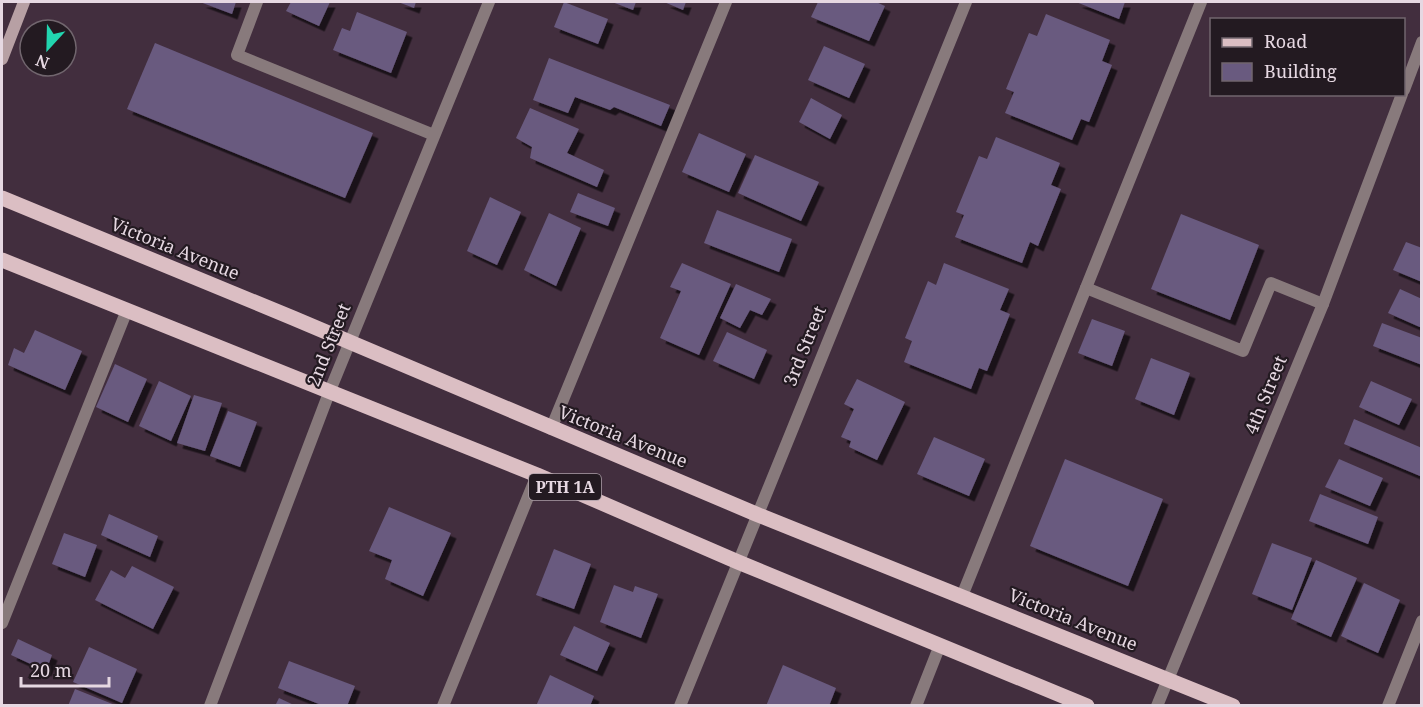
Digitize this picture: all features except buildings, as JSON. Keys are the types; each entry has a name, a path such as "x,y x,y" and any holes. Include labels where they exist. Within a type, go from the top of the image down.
{"main road":[{"path":"2,59 24,2"},
{"name":"Victoria Avenue","path":"2,198 756,514 1233,705"},
{"name":"PTH 1A","path":"2,261 537,475 738,562 1088,705"}],"street":[{"path":"257,2 237,55 434,135"},
{"name":"2nd Street","path":"210,705 329,393 489,2"},
{"path":"551,429 726,2"},
{"name":"3rd Street","path":"680,705 966,2"},
{"path":"962,596 1201,2"},
{"path":"1405,87 1422,42"},
{"name":"4th Street","path":"1157,705 1323,304 1401,96"},
{"path":"1086,288 1243,351 1271,283 1323,304"},
{"path":"2,623 127,310"},
{"path":"443,705 537,475"},
{"path":"1388,705 1422,621"},
{"path":"916,705 940,645"}]}
